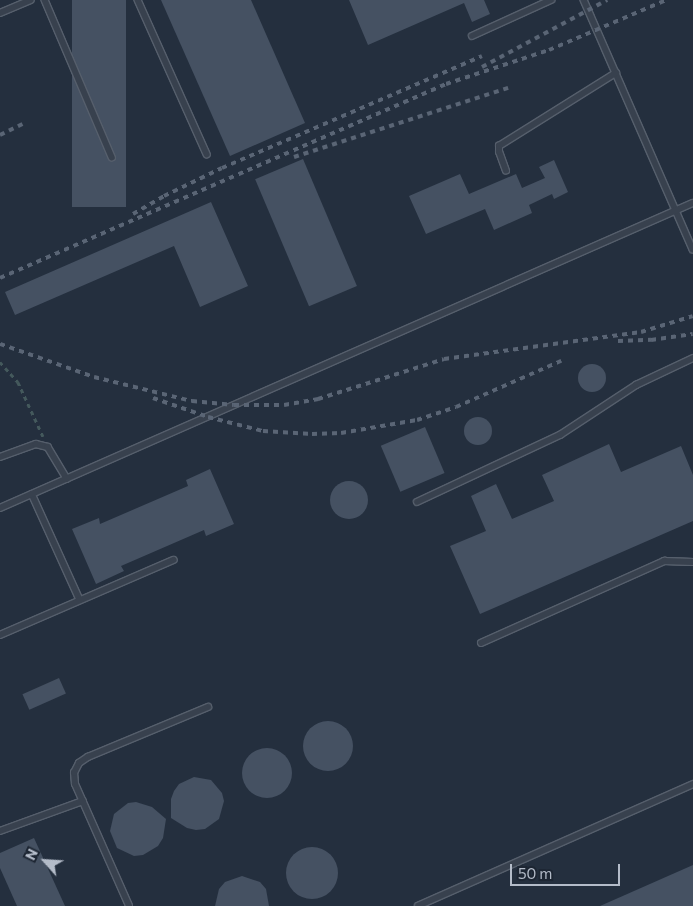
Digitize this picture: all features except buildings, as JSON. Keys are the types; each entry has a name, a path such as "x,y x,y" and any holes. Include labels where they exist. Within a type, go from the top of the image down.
{"lane":[{"path":"0,13 30,0"},
{"path":"45,0 112,157"},
{"path":"138,0 207,154"},
{"path":"472,36 551,0"},
{"path":"584,0 693,249"},
{"path":"506,171 499,152 499,146 616,73"},
{"path":"0,508 693,203"},
{"path":"418,502 560,436 636,384 693,358"},
{"path":"0,457 36,444 48,447 67,479"},
{"path":"32,494 80,600"},
{"path":"0,635 173,560"},
{"path":"481,643 664,561 693,562"},
{"path":"129,906 75,784 74,773 79,763 88,756 208,706"},
{"path":"418,906 693,784"},
{"path":"0,831 83,801"}],"path":[{"path":"0,362 18,382 48,447"}],"railway":[{"path":"482,67 607,0"},
{"path":"0,278 446,84 549,50 666,0"},
{"path":"133,214 164,196 222,168 482,56"},
{"path":"294,157 508,88"},
{"path":"0,135 23,124"},
{"path":"0,344 94,377 192,401 234,405 284,405 318,399 444,359 641,332 693,316"},
{"path":"618,341 651,340 693,334"},
{"path":"153,398 208,417 263,431 312,434 341,433 417,420 456,407 561,361"}]}
